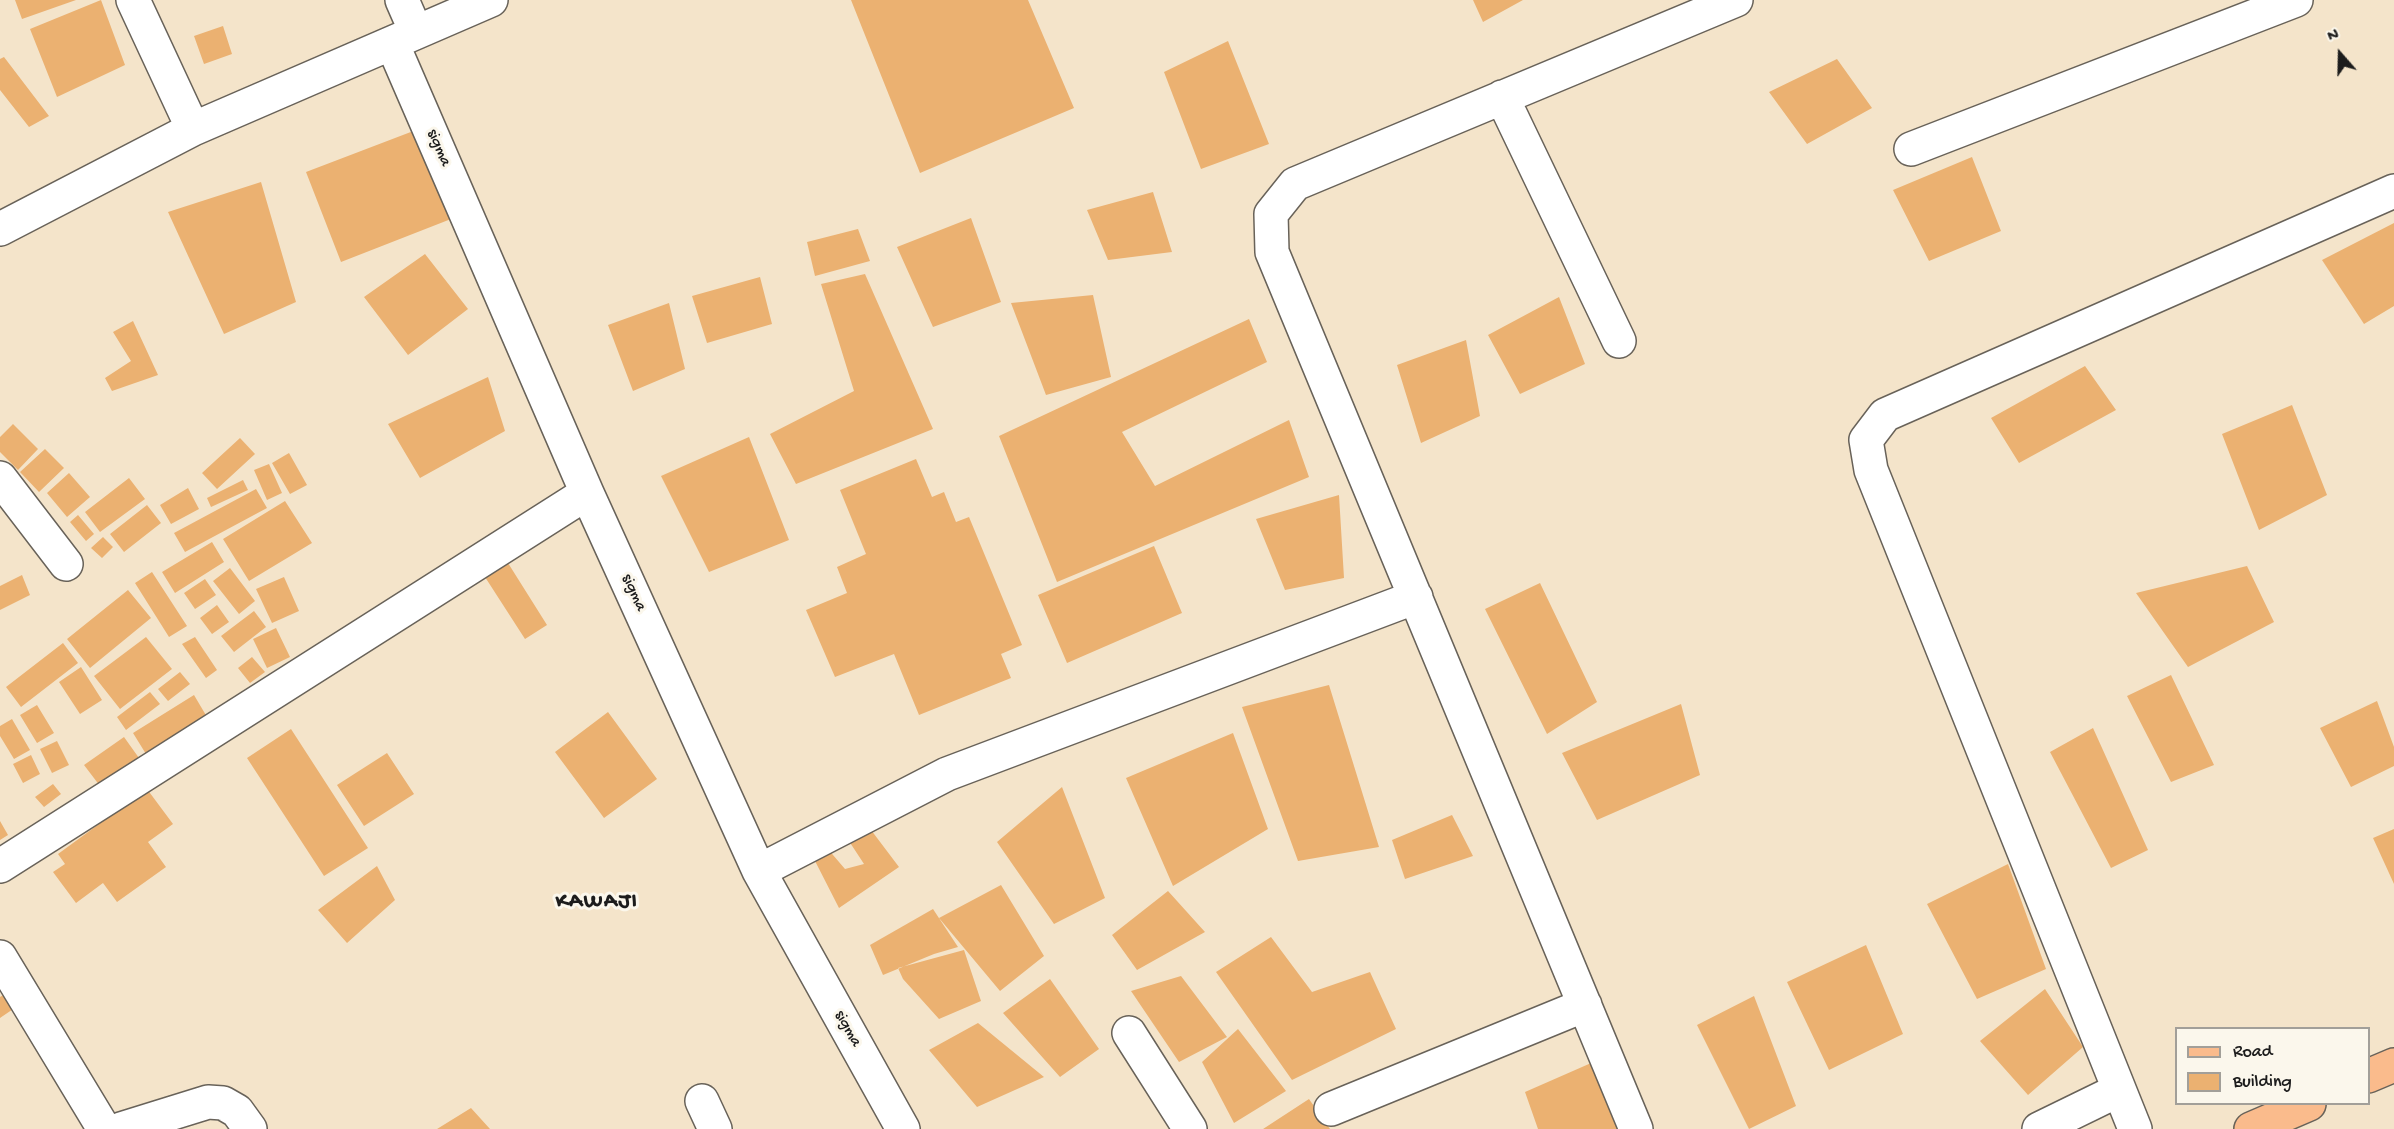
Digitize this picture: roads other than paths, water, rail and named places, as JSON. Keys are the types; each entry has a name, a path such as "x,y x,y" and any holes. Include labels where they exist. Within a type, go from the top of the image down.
{"main road":[{"path":"2370,1075 2394,1065"},
{"path":"2251,1129 2306,1105"}],"street":[{"path":"133,0 192,129"},
{"name":"sigma","path":"402,0 404,38 587,493 759,871 903,1129"},
{"path":"0,229 192,129 491,0"},
{"path":"1636,1129 1272,252 1270,213 1295,184 1736,0"},
{"path":"1911,149 2296,0"},
{"path":"1502,97 1618,341"},
{"path":"2135,1129 1871,470 1866,440 1885,415 2394,191"},
{"path":"0,478 66,564"},
{"path":"0,866 587,493"},
{"path":"759,871 947,774 1416,597"},
{"path":"0,957 104,1129"},
{"path":"1331,1109 1585,1005"},
{"path":"1129,1033 1190,1129"},
{"path":"2038,1129 2119,1090"},
{"path":"121,1129 208,1101 223,1103 237,1111 250,1129"}],"district":[{"name":"KAWAJI","path":"597,903"}]}
